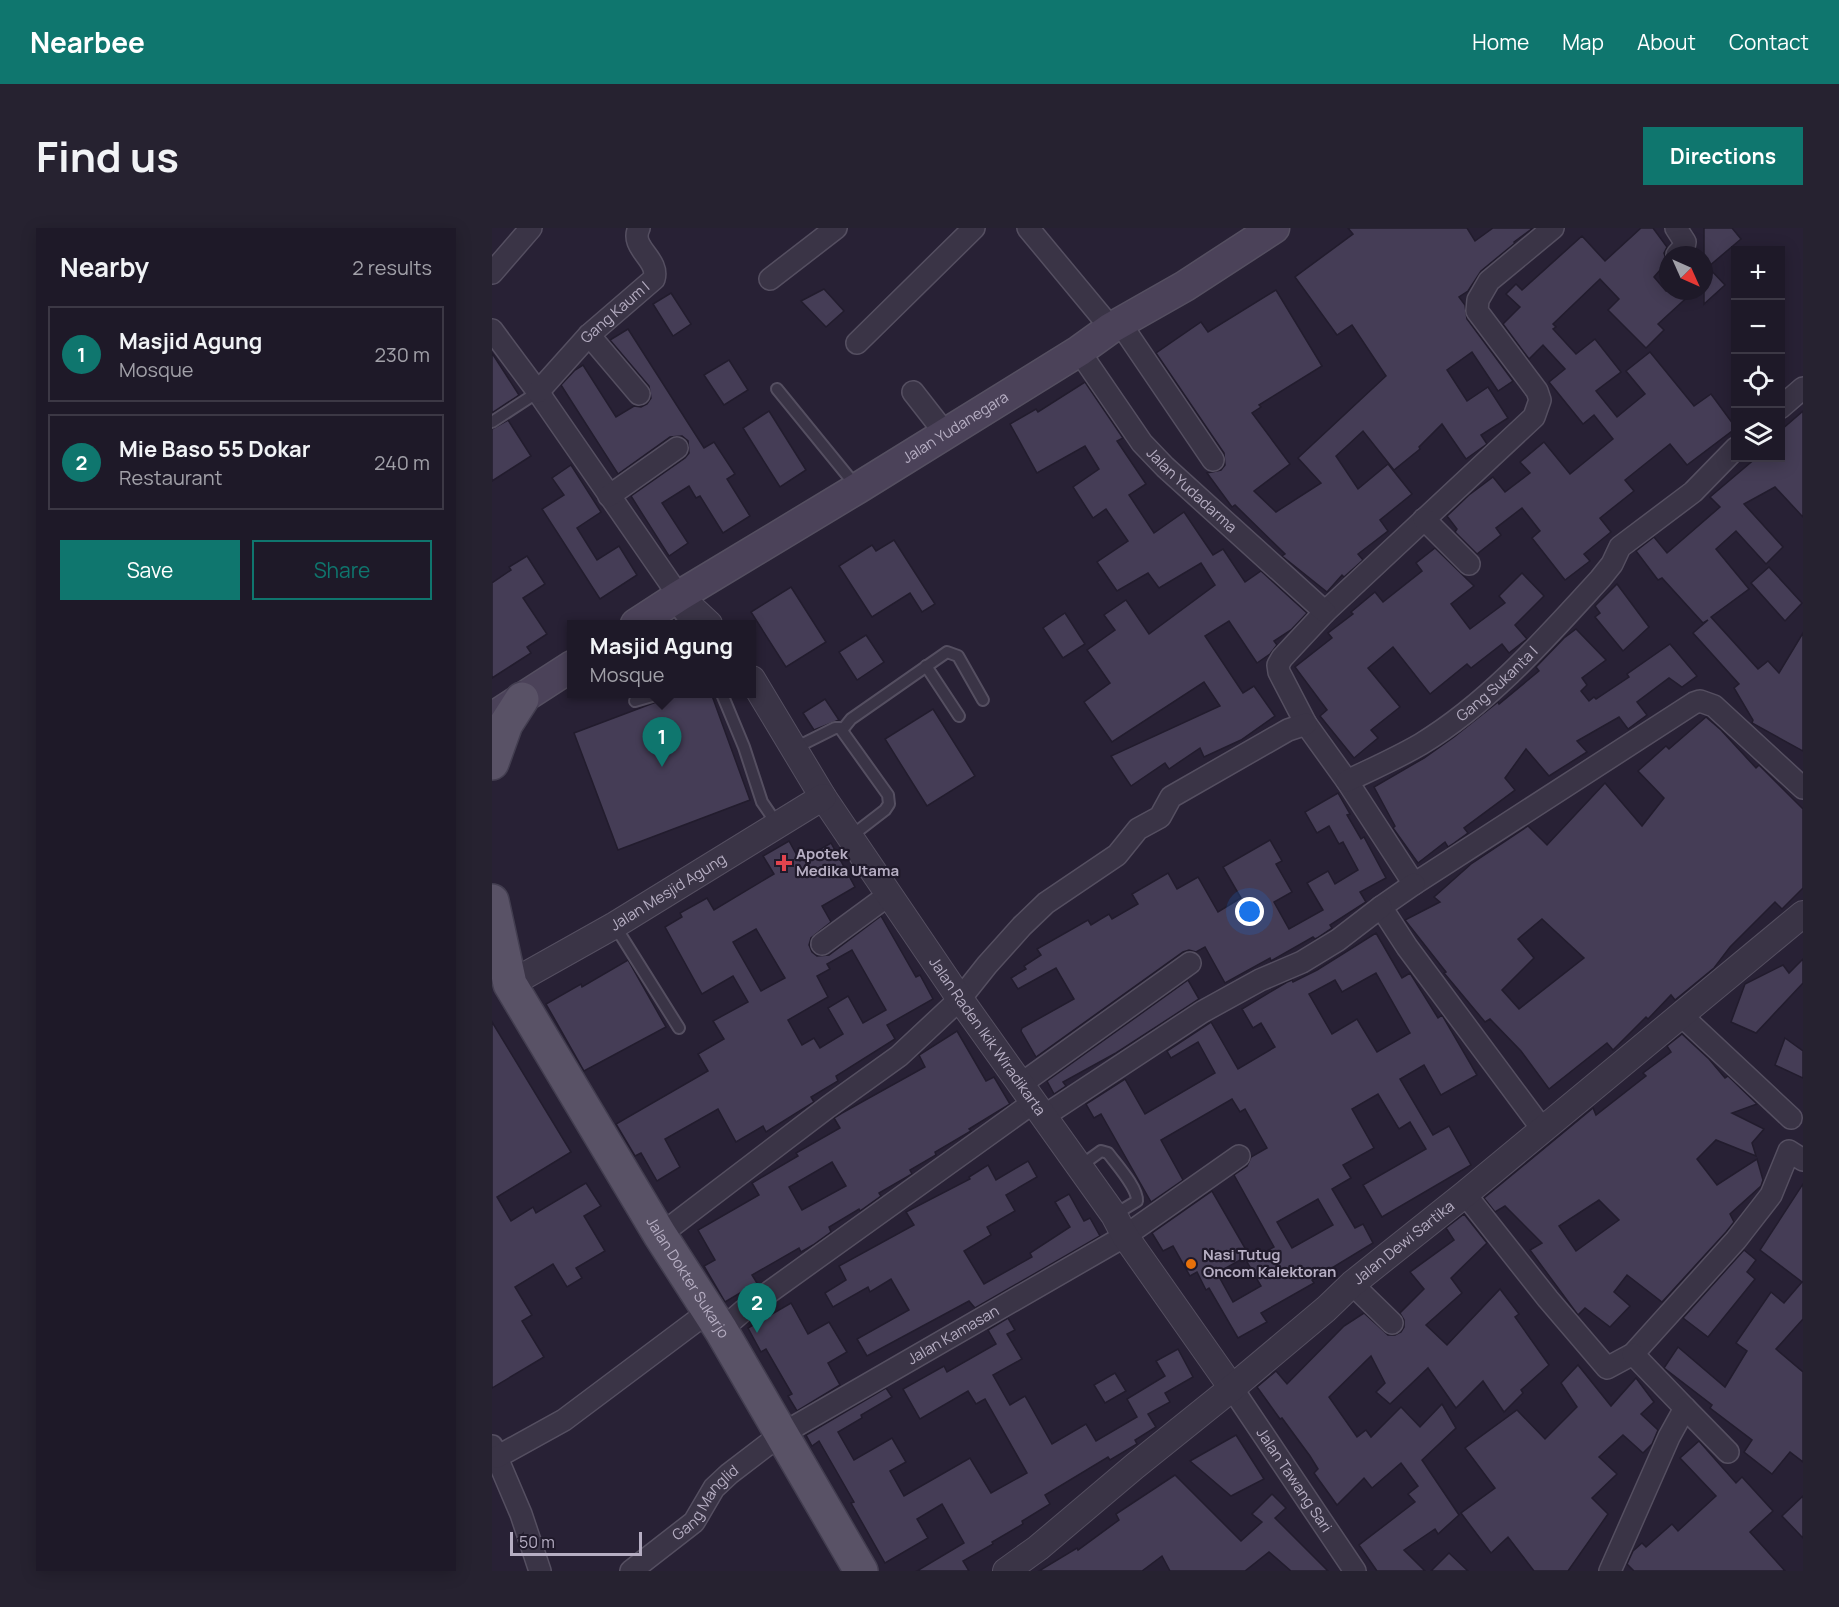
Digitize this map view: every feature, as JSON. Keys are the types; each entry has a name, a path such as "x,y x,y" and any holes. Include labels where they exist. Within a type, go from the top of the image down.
{"main road":[{"name":"Jalan Yudanegara","path":"646,620 679,607 858,488 1116,326 1185,286 1274,228"},
{"path":"492,718 567,669"},
{"path":"492,763 506,724 522,699"},
{"name":"Jalan Dokter Sukarjo","path":"492,901 501,990 714,1321 861,1571"}],"street":[{"path":"492,273 531,228"},
{"name":"Gang Kaum I","path":"538,392 589,335 654,279 656,273 654,267 637,242 636,236 639,228"},
{"path":"770,279 836,228"},
{"path":"857,343 974,228"},
{"path":"1028,228 1116,326 1213,459"},
{"path":"1414,884 1347,781 1306,724 1279,672 1278,665 1325,612 1534,417 1540,400 1537,390 1477,311 1478,300 1489,281 1553,228"},
{"path":"1676,228 1686,242 1684,246"},
{"path":"492,330 538,392 609,496 679,607 702,620"},
{"path":"589,335 639,394"},
{"name":"Jalan Yudadarma","path":"1079,351 1142,443 1165,467 1325,612"},
{"path":"1785,404 1803,388"},
{"path":"913,392 945,433"},
{"path":"609,496 677,448"},
{"name":"Gang Sukanta I","path":"1347,781 1422,743 1464,714 1497,687 1600,579 1612,564 1620,548 1693,492 1731,453"},
{"path":"1424,519 1469,564"},
{"name":"Jalan Raden Ikik Wiradikarta","path":"756,685 850,837 960,999 1233,1388"},
{"path":"1033,1101 1260,980 1302,962 1338,940 1381,906 1414,884 1694,703 1700,701 1714,706 1803,788"},
{"path":"660,1235 899,1056 960,999 987,965 1046,903 1117,855 1138,829 1160,818 1171,797 1288,730 1306,724"},
{"name":"Jalan Mesjid Agung","path":"501,990 615,925 823,796"},
{"path":"822,944 890,894"},
{"path":"1381,906 1407,947 1543,1130"},
{"name":"Jalan Dewi Sartika","path":"1006,1571 1038,1548 1135,1466 1233,1388 1353,1284 1466,1194 1803,914"},
{"path":"540,1571 521,1514 495,1451 564,1419 714,1321 743,1311 1033,1101 1190,963"},
{"path":"1682,1016 1791,1118"},
{"path":"1466,1194 1548,1299 1605,1367 1610,1368 1633,1354 1736,1240 1774,1190 1785,1156 1789,1151 1803,1160"},
{"name":"Jalan Kamasan","path":"780,1435 1119,1226 1239,1156"},
{"path":"1353,1284 1392,1323"},
{"path":"1633,1354 1728,1452"},
{"name":"Jalan Tawang Sari","path":"1233,1388 1356,1571"},
{"path":"1610,1571 1669,1437 1685,1408"},
{"name":"Gang Manglid","path":"631,1571 683,1532 700,1514 718,1484 780,1435"}],"lane":[{"path":"777,389 858,488"},
{"path":"492,422 538,392"},
{"path":"843,729 851,719 948,651 958,656 983,700"},
{"path":"926,666 959,716"},
{"path":"635,701 644,698"},
{"path":"724,698 744,747 762,802 777,825"},
{"path":"795,748 835,728 843,729 890,800 885,810 850,837"},
{"path":"615,925 679,1028"}],"building":[{"path":"1348,228 1467,228 1475,241 1493,228 1533,228 1481,271 1468,291 1459,297 1465,305 1467,319 1513,381 1498,391 1472,352 1447,370 1467,401 1488,387 1508,418 1481,435 1487,444 1466,459 1442,424 1419,447 1420,449 1394,470 1363,431 1336,456 1358,489 1388,464 1412,494 1380,520 1388,531 1358,554 1363,560 1344,577 1342,575 1327,592 1282,556 1285,554 1235,505 1232,507 1207,473 1221,470 1225,465 1224,453 1156,353 1201,322 1208,332 1276,290 1322,366 1259,405 1261,407 1252,413 1290,464 1254,491 1276,512 1321,483 1298,458 1386,376 1352,325 1337,335 1295,277 1353,234"},
{"path":"1641,228 1653,228 1666,246 1659,246 1659,271 1654,277 1659,283 1659,300 1684,300 1658,324 1664,330 1646,348 1608,310 1619,299 1600,279 1553,324 1556,327 1553,329 1576,354 1595,339 1621,372 1596,391 1617,417 1645,394 1626,371 1650,352 1694,406 1711,394 1731,421 1731,432 1687,465 1670,444 1625,480 1634,491 1600,518 1611,532 1584,554 1590,561 1565,580 1532,538 1540,531 1522,508 1496,528 1501,535 1477,554 1455,532 1457,529 1447,516 1493,477 1505,492 1530,473 1520,462 1544,442 1570,474 1613,439 1594,415 1583,424 1549,382 1565,369 1543,345 1529,359 1503,324 1520,307 1506,294 1516,284 1522,290 1582,236 1605,261"},
{"path":"1704,228 1732,228 1741,239 1713,263 1713,246 1704,246"},
{"path":"1713,272 1725,285 1713,296"},
{"path":"824,289 844,311 826,327 801,301"},
{"path":"671,293 691,324 673,336 653,304"},
{"path":"628,329 704,448 714,442 735,474 727,479 750,516 723,533 700,496 696,498 689,486 662,503 688,543 669,556 631,496 685,458 689,453 688,441 682,436 670,437 618,474 561,385 583,365 616,417 634,406 641,407 647,404 651,398 649,386 610,340"},
{"path":"492,353 519,395 492,413"},
{"path":"729,360 748,390 724,405 704,375"},
{"path":"1085,382 1123,438 1117,441 1146,484 1129,495 1154,533 1184,512 1213,555 1223,549 1245,582 1261,571 1307,613 1291,630 1274,641 1277,645 1270,654 1257,663 1229,621 1205,636 1243,693 1254,686 1275,716 1241,740 1204,757 1200,748 1169,769 1165,763 1131,786 1111,756 1220,706 1204,682 1112,742 1084,702 1110,683 1087,650 1115,630 1104,615 1126,600 1149,634 1215,585 1201,563 1159,588 1148,573 1117,591 1097,562 1128,541 1106,509 1093,518 1073,487 1099,469 1085,446 1037,473 1010,424 1036,409 1038,412"},
{"path":"769,411 806,470 780,487 743,428"},
{"path":"1803,411 1803,517 1775,487 1744,504 1783,547 1766,564 1736,531 1716,549 1749,589 1711,617 1758,669 1768,661 1779,673 1803,633 1803,751 1752,723 1753,720 1734,688 1739,684 1693,633 1708,620 1703,623 1662,578 1658,580 1636,551 1654,537 1667,553 1720,507 1710,497 1751,462 1785,462 1785,427"},
{"path":"508,420 531,456 492,481 492,429"},
{"path":"571,465 601,512 577,528 597,560 619,546 637,575 600,599 542,509 564,495 552,478"},
{"path":"894,540 935,604 922,612 910,593 872,617 839,566 872,545 876,551"},
{"path":"1435,548 1474,586 1451,604 1470,629 1505,603 1499,596 1522,573 1544,596 1515,625 1527,639 1509,653 1502,644 1471,668 1467,664 1430,694 1393,647 1368,668 1400,707 1371,730 1378,738 1354,758 1320,716 1327,710 1295,667 1332,638 1328,633 1353,614 1351,612 1375,592 1383,602 1422,571 1416,563"},
{"path":"527,556 545,584 523,598 547,634 527,647 531,653 492,678 492,583 511,570 509,567"},
{"path":"1769,567 1802,603 1785,621 1751,583"},
{"path":"1617,584 1649,627 1623,651 1595,617 1600,613 1595,606"},
{"path":"791,587 826,642 786,667 751,612"},
{"path":"1065,613 1085,644 1063,658 1043,628"},
{"path":"1576,629 1606,660 1582,678 1587,685 1581,691 1589,701 1594,697 1596,699 1629,677 1627,674 1670,644 1697,676 1682,687 1669,678 1637,702 1647,715 1628,729 1619,717 1577,741 1587,752 1549,776 1526,749 1505,778 1515,790 1464,828 1468,833 1448,847 1445,842 1418,863 1393,828 1395,826 1374,787 1424,758 1498,702 1499,704 1539,671 1536,667"},
{"path":"866,635 884,662 857,680 839,652"},
{"path":"667,698 713,698 750,800 618,850 574,733"},
{"path":"825,699 839,720 814,730 803,713"},
{"path":"933,709 975,776 927,806 885,739"},
{"path":"1706,717 1756,768 1759,765 1803,809 1803,888 1782,909 1775,902 1730,947 1714,968 1675,1000 1671,995 1613,1050 1607,1043 1549,1089 1521,1051 1490,1019 1485,1022 1444,973 1446,972 1405,920 1440,902 1434,897 1471,864 1528,826 1547,845 1605,783 1642,826 1664,798 1638,771 1666,746 1669,749","holes":["1542,919 1584,958 1519,1009 1502,990 1534,958 1518,939"]},
{"path":"1338,793 1350,814 1347,815 1361,839 1364,837 1386,878 1360,892 1366,902 1330,925 1332,928 1317,938 1313,937 1271,961 1270,958 1225,983 1205,947 1196,952 1189,950 1183,952 1036,1057 1021,1031 1022,1028 1074,999 1056,968 1018,989 1011,978 1026,969 1024,966 1041,955 1037,949 1088,920 1091,925 1109,914 1112,919 1138,904 1132,894 1168,873 1177,889 1198,877 1218,912 1241,898 1223,867 1270,840 1282,861 1276,864 1292,892 1274,902 1289,929 1323,910 1307,883 1328,871 1335,884 1358,870 1343,842 1339,844 1329,826 1317,833 1305,812"},
{"path":"789,841 800,861 831,843 855,887 822,906 831,922 811,938 809,945 812,952 817,956 829,955 881,916 916,977 920,975 933,999 887,1025 895,1039 836,1076 838,1081 811,1097 814,1102 766,1132 763,1126 736,1142 718,1109 665,1139 680,1167 657,1181 641,1153 635,1156 616,1124 708,1071 698,1054 724,1039 713,1021 748,1002 733,976 702,994 665,927 682,917 680,913 707,898 714,910 774,874 763,856","holes":["756,929 785,978 761,991 733,942","852,950 886,1010 863,1023 848,996 828,1008 843,1034 820,1048 814,1038 802,1045 788,1020 828,997 817,976 830,969 827,964"]},
{"path":"1376,933 1402,978 1410,973 1438,1018 1442,1015 1477,1075 1441,1095 1424,1065 1400,1079 1433,1135 1449,1126 1471,1165 1382,1217 1363,1185 1426,1149 1410,1122 1399,1129 1378,1094 1352,1109 1374,1148 1343,1165 1351,1178 1332,1189 1355,1228 1363,1224 1373,1243 1312,1280 1314,1283 1261,1313 1267,1322 1238,1338 1209,1288 1206,1290 1197,1272 1190,1276 1173,1246 1163,1251 1152,1233 1212,1191 1249,1255 1217,1273 1233,1302 1261,1286 1247,1262 1274,1247 1234,1175 1247,1166 1251,1157 1267,1148 1245,1109 1240,1112 1232,1099 1161,1140 1183,1180 1151,1202 1101,1114 1094,1118 1086,1104 1125,1079 1145,1114 1215,1073 1198,1042 1171,1058 1167,1051 1211,1022 1238,1069 1275,1047 1261,1023 1253,1028 1242,1009 1287,982 1292,980 1293,982 1317,970","holes":["1376,973 1410,1033 1377,1052 1357,1019 1332,1034 1309,994 1335,980 1342,992","1318,1199 1333,1225 1292,1248 1277,1222"]},
{"path":"1803,959 1803,983 1756,1033 1731,1022 1745,984 1783,965 1789,973"},
{"path":"628,960 666,1027 584,1071 546,1004 581,984 582,987"},
{"path":"1188,980 1199,999 1116,1053 1063,1082 1066,1086 1054,1094 1047,1081"},
{"path":"492,1022 571,1152 497,1197 511,1221 533,1207 536,1213 586,1183 601,1206 584,1216 605,1251 576,1268 582,1278 567,1287 553,1264 515,1287 532,1315 522,1321 544,1357 492,1388"},
{"path":"957,1031 986,1081 994,1077 1010,1104 935,1152 936,1155 910,1170 912,1174 879,1193 881,1196 860,1211 859,1209 829,1227 831,1232 813,1245 801,1252 799,1248 752,1275 757,1283 725,1302 704,1266 715,1260 698,1230 759,1195 752,1183 798,1156 796,1153 840,1128 834,1118 925,1067 919,1055","holes":["832,1162 846,1186 802,1210 789,1187"]},
{"path":"1682,1034 1709,1059 1725,1078 1728,1076 1757,1104 1732,1113 1764,1129 1752,1143 1756,1156 1716,1140 1697,1159 1717,1185 1757,1159 1763,1180 1761,1186 1730,1214 1734,1222 1726,1232 1662,1302 1627,1275 1614,1292 1630,1306 1610,1327 1585,1308 1578,1315 1530,1250 1542,1243 1505,1206 1495,1212 1484,1198 1593,1108 1596,1115 1646,1076 1643,1073 1671,1052 1667,1046","holes":["1599,1200 1619,1220 1576,1251 1559,1226"]},
{"path":"1785,1038 1803,1051 1803,1078 1775,1065"},
{"path":"1028,1161 1037,1177 1006,1195 1015,1211 987,1227 991,1235 964,1251 984,1284 1032,1257 1030,1253 1070,1227 1055,1202 1069,1194 1084,1221 1090,1218 1100,1236 975,1308 969,1301 867,1356 857,1339 909,1310 891,1279 870,1292 868,1287 833,1307 825,1293 846,1280 839,1266 914,1225 906,1212 970,1179 969,1177 988,1165 996,1180"},
{"path":"1803,1184 1803,1319 1776,1349 1803,1372 1803,1462 1790,1452 1772,1474 1744,1452 1752,1440 1710,1408 1712,1405 1664,1368 1678,1347 1725,1387 1747,1351 1736,1343 1771,1292 1784,1303 1802,1282 1760,1250"},
{"path":"1464,1214 1487,1243 1451,1278 1462,1293 1426,1325 1447,1345 1500,1289 1519,1314 1515,1317 1549,1365 1521,1390 1523,1393 1504,1412 1483,1381 1456,1408 1428,1368 1390,1404 1376,1392 1385,1383 1371,1356 1329,1397 1357,1437 1366,1430 1371,1437 1401,1407 1420,1427 1442,1404 1456,1428 1422,1460 1459,1515 1438,1534 1435,1529 1404,1550 1425,1571 1377,1571 1359,1545 1415,1502 1408,1494 1418,1486 1401,1463 1372,1488 1364,1478 1337,1505 1314,1473 1318,1469 1310,1456 1257,1387 1276,1371 1287,1384 1344,1326 1364,1313 1388,1335 1401,1332 1404,1320 1400,1313 1424,1289 1410,1272 1454,1240 1446,1228"},
{"path":"1744,1250 1756,1260 1747,1272 1755,1279 1708,1337 1683,1318"},
{"path":"791,1303 808,1334 829,1322 847,1352 828,1363 840,1385 797,1411 788,1396 792,1394 766,1349 761,1352 748,1328"},
{"path":"1008,1318 1015,1330 1007,1334 1022,1359 993,1375 1010,1405 1025,1396 1052,1444 1086,1424 1096,1441 1137,1417 1127,1399 1165,1376 1156,1361 1178,1349 1193,1377 1165,1393 1170,1402 1148,1414 1156,1427 1135,1440 1137,1444 1110,1460 1108,1457 1045,1495 1050,1504 1022,1521 1023,1524 992,1542 993,1544 963,1561 969,1571 917,1571 964,1543 942,1504 917,1519 928,1538 885,1563 819,1441 812,1446 806,1435 886,1388 892,1397 838,1432 854,1460 892,1438 906,1462 890,1471 904,1496 970,1458 991,1493 1027,1473 985,1399 976,1404 968,1391 920,1419 903,1389 944,1366 947,1372 996,1344 988,1330"},
{"path":"1578,1365 1611,1406 1636,1378 1654,1402 1641,1414 1658,1430 1652,1444 1643,1453 1623,1435 1599,1457 1617,1474 1592,1498 1608,1514 1568,1571 1534,1571 1508,1537 1491,1553 1461,1513 1495,1488 1465,1448 1517,1410 1545,1439 1577,1407 1561,1383"},
{"path":"1115,1373 1126,1391 1105,1403 1094,1385"},
{"path":"1236,1435 1264,1479 1231,1496 1190,1461"},
{"path":"1699,1441 1736,1483 1742,1477 1773,1511 1750,1532 1785,1571 1634,1571 1627,1564 1633,1551 1642,1543 1646,1547 1672,1524 1678,1531 1716,1496 1680,1458"},
{"path":"1175,1475 1241,1541 1262,1522 1252,1514 1272,1494 1286,1508 1275,1518 1328,1571 1291,1571 1269,1552 1245,1571 1170,1571 1162,1556 1142,1571 1039,1571 1077,1548 1078,1550 1119,1520 1116,1514"},
{"path":"1803,1496 1803,1538 1782,1516"},
{"path":"1449,1553 1468,1571 1431,1571"}],"place":[{"name":"Masjid Agung","path":"662,767"},
{"name":"Apotek Medika Utama","path":"784,863"},
{"name":"Nasi Tutug Oncom Kalektoran","path":"1191,1264"},
{"name":"Mie Baso 55 Dokar","path":"757,1333"}]}
